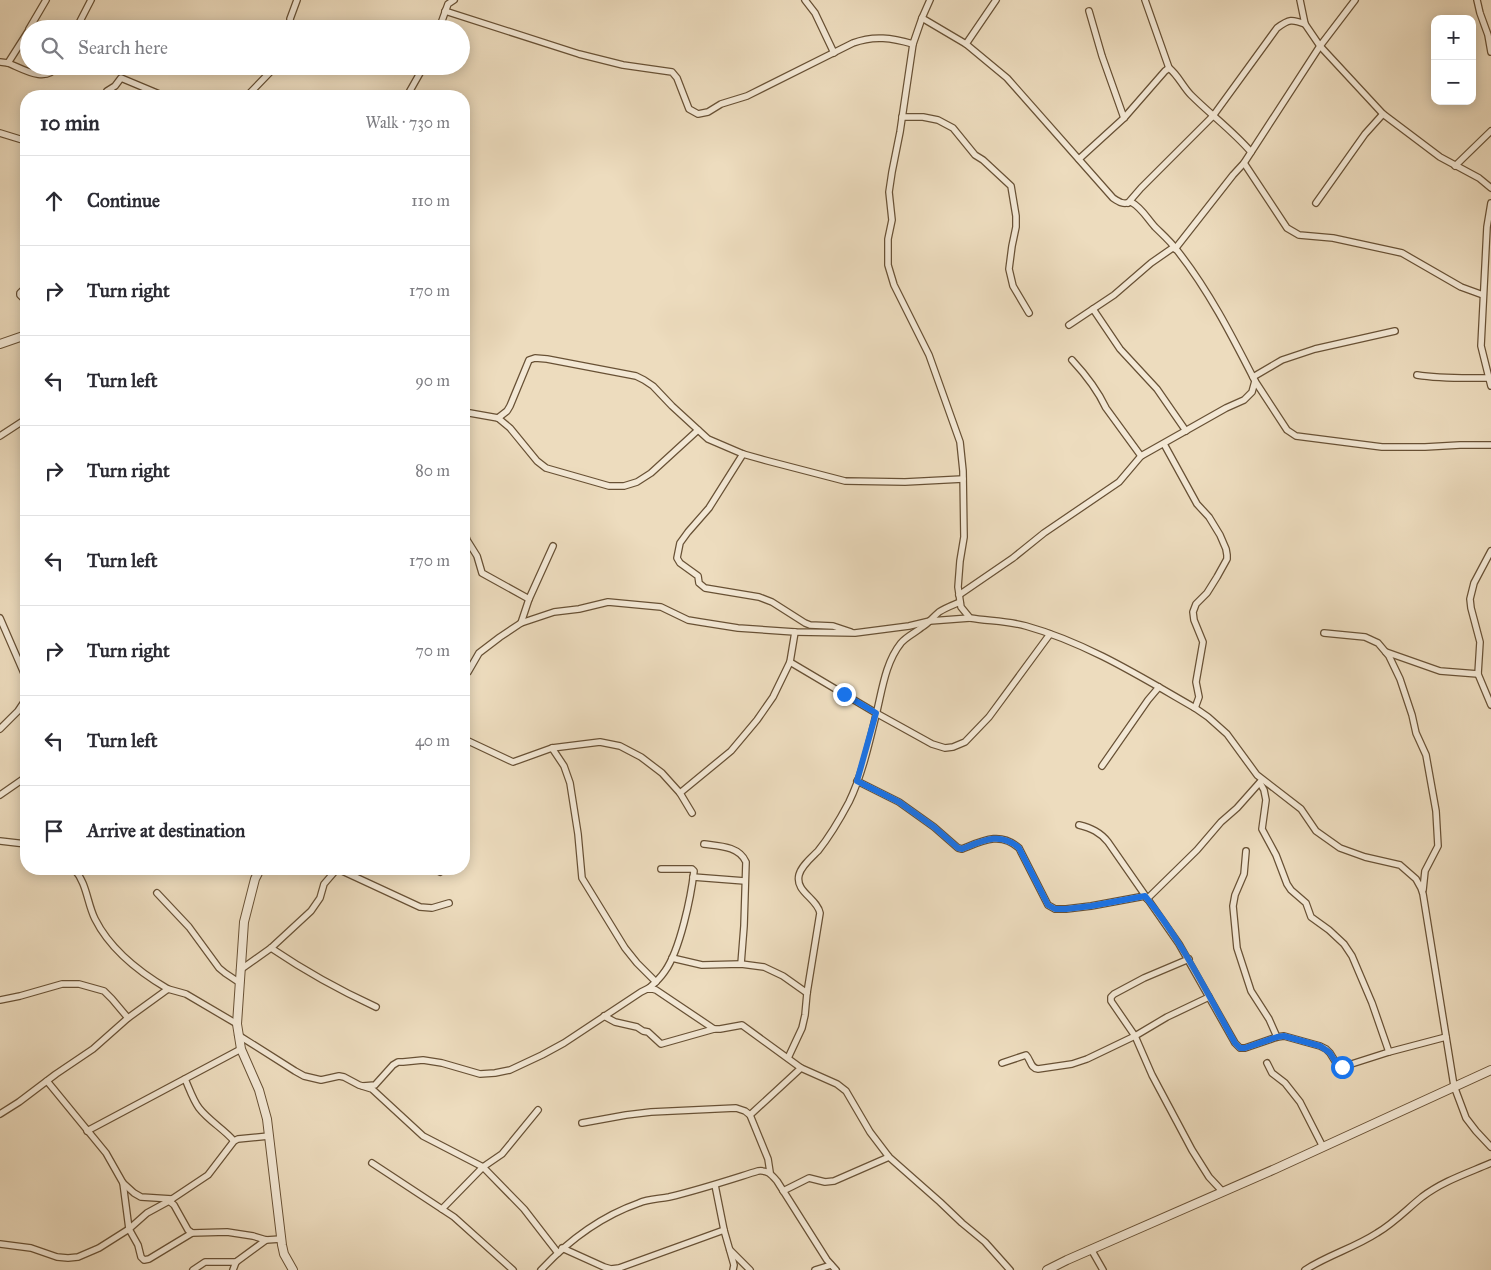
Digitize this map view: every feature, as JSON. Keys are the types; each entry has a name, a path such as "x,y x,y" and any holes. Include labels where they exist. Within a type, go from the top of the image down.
{"street":[{"path":"34,20 46,0"},
{"path":"81,20 91,0"},
{"path":"290,20 297,0"},
{"path":"442,20 448,4 454,0"},
{"path":"805,0 815,13 834,53"},
{"path":"966,44 996,0"},
{"path":"1145,0 1169,68 1174,72 1186,90 1251,152"},
{"path":"1300,0 1306,24 1320,46 1383,114 1440,157 1479,178 1491,188"},
{"path":"1069,325 1114,295 1150,263 1175,248 1244,163 1320,46 1356,0"},
{"path":"1477,0 1488,35 1491,52"},
{"path":"927,1 913,44 889,192 892,220 888,239 888,265 894,286 929,355 960,442 964,537 960,561 959,598 961,607 970,618"},
{"path":"445,11 579,54 623,65 672,72 678,78 689,109 698,114 708,112 721,104 747,96 866,38 897,39 913,44"},
{"path":"1089,11 1102,56 1124,118"},
{"path":"922,18 966,44 1007,78 1113,198 1122,204 1133,203 1175,248 1202,287 1254,379 1287,430 1296,436 1382,447 1491,445"},
{"path":"1128,203 1213,116 1276,28 1286,21 1295,20 1306,24"},
{"path":"8,63 20,45"},
{"path":"0,62 20,68"},
{"path":"1079,159 1124,118 1169,68"},
{"path":"254,90 268,75"},
{"path":"410,90 419,75"},
{"path":"110,90 121,78 150,90"},
{"path":"1316,203 1364,134 1383,114"},
{"path":"902,117 923,117 938,120 953,128 975,155 1011,186 1016,227 1009,269 1013,286 1029,313"},
{"path":"1455,166 1491,131"},
{"path":"0,133 20,139"},
{"path":"1244,163 1291,232 1299,235 1332,238 1402,253 1461,287 1483,295"},
{"path":"1491,203 1488,215 1488,266 1483,295 1481,346 1491,386"},
{"path":"1093,309 1120,349 1156,389 1186,432"},
{"path":"788,1058 802,1028 805,1015 820,913 816,904 801,888 798,876 840,819 849,801 857,781 882,685 900,645 908,636 930,621 940,611 1044,533 1119,482 1141,456 1226,408 1244,400 1252,392 1254,379 1282,360 1315,349 1395,331"},
{"path":"0,344 20,337"},
{"path":"498,418 510,406 527,363 535,358 636,376 653,386 708,439 742,454 845,481 905,482 963,479"},
{"path":"1072,360 1141,456"},
{"path":"1417,375 1432,378 1488,378"},
{"path":"470,413 498,418 510,428 537,461 546,468 609,486 624,486 637,482 650,473 698,430"},
{"path":"0,436 20,423"},
{"path":"1164,444 1198,504 1210,517 1220,535 1227,554 1227,559 1217,577 1196,604 1193,612 1194,620 1203,642 1196,682 1199,697 1195,708"},
{"path":"742,454 709,508 680,543 678,558 680,563 698,576 699,582 704,588 759,597 772,602 810,625 833,626 855,634"},
{"path":"470,544 478,556 482,572 529,599"},
{"path":"522,623 529,599 553,546"},
{"path":"1491,551 1474,583 1470,596 1471,608 1480,642 1478,674 1491,705"},
{"path":"470,669 479,653 500,636 522,623 547,614 608,602 661,607 688,620 700,622 738,628 795,632 855,634 930,621 980,618 1024,626 1050,634 1098,654 1195,708 1227,734 1261,781 1266,800 1263,831 1276,855 1290,890 1306,903 1311,917 1329,930 1347,949 1370,998 1390,1052"},
{"path":"0,618 20,664"},
{"path":"680,793 731,751 773,696 790,662 795,632"},
{"path":"1324,632 1365,637 1378,643 1386,652 1400,679 1416,733 1426,754 1436,811 1438,846 1425,871 1422,884 1454,1086 1466,1118 1491,1147"},
{"path":"790,662 876,713 932,744 945,748 965,742 989,717 1050,634"},
{"path":"1386,652 1440,671 1478,674"},
{"path":"1102,766 1159,687"},
{"path":"0,729 20,708"},
{"path":"470,742 513,762 552,748 600,742 620,746 641,757 662,773 680,793 692,813"},
{"path":"552,748 564,766 570,782 582,878 625,948 656,982"},
{"path":"0,795 20,781"},
{"path":"857,781 899,802 934,827 958,848 962,849 989,839 1002,838 1012,841 1019,848 1048,905 1055,909 1146,898 1197,850 1261,781"},
{"path":"1261,781 1283,794 1301,809 1316,831 1340,848 1364,857 1403,867 1416,879 1423,894"},
{"path":"1079,825 1095,830 1104,837 1189,958 1235,1043 1240,1048 1277,1037 1286,1037 1320,1046 1330,1053 1340,1067 1446,1037"},
{"path":"0,841 20,843"},
{"path":"704,844 737,850 744,856 746,862 741,964"},
{"path":"1246,851 1244,874 1235,895 1233,906 1237,948 1251,991 1277,1037"},
{"path":"363,1086 375,1085 398,1062 423,1060 442,1063 480,1074 510,1070 556,1047 649,988 665,971 672,958 681,932 694,871 692,869 661,870"},
{"path":"79,875 94,918 104,934 132,965 168,989 186,994 237,1024"},
{"path":"257,875 244,922 237,1024 238,1035 241,1049 260,1090 270,1136 281,1239 284,1254 293,1270"},
{"path":"240,970 271,948 311,911 320,898 324,884 332,875"},
{"path":"350,875 420,907 432,908 449,904"},
{"path":"693,877 745,881"},
{"path":"157,893 189,927 220,968 240,983"},
{"path":"271,948 336,989 376,1007"},
{"path":"672,958 702,965 741,964 764,967 783,976 807,993"},
{"path":"1189,958 1144,978 1111,997 1111,1001 1135,1036 1152,1075 1184,1135 1210,1177 1223,1192"},
{"path":"0,1000 62,984 79,984 104,991 128,1018"},
{"path":"649,988 656,990 714,1029 720,1030 742,1024 801,1068 837,1084 846,1091 870,1132 889,1157 985,1242 1010,1270"},
{"path":"0,1114 93,1048 128,1018 168,989"},
{"path":"1002,1063 1023,1055 1028,1057 1034,1068 1072,1064 1087,1059 1135,1036 1167,1017 1209,997"},
{"path":"604,1016 615,1022 637,1027 648,1032 661,1044 714,1029"},
{"path":"238,1035 304,1076 321,1080 339,1076 372,1089 423,1136 483,1167 560,1250 604,1268 619,1268 724,1230"},
{"path":"87,1131 241,1049"},
{"path":"1267,1063 1272,1073 1285,1083 1300,1102 1323,1146"},
{"path":"750,1115 801,1068"},
{"path":"1047,1270 1491,1070"},
{"path":"185,1079 198,1106 234,1141"},
{"path":"47,1082 106,1153 123,1183 141,1197 170,1200 188,1230 192,1233"},
{"path":"582,1123 651,1112 736,1108 744,1111 750,1115 768,1160 770,1172 834,1268 815,1270"},
{"path":"442,1209 483,1167 502,1154 538,1110"},
{"path":"0,1244 31,1248 58,1257 78,1257 99,1248 128,1229 147,1212 170,1200 208,1175 234,1141 270,1136"},
{"path":"783,1191 809,1178 825,1182 834,1181 889,1157"},
{"path":"372,1162 471,1231 513,1270"},
{"path":"1305,1270 1323,1259 1376,1234 1437,1187 1491,1163"},
{"path":"541,1270 560,1250 596,1224 641,1202 715,1185 758,1171 770,1172"},
{"path":"123,1183 128,1229 138,1245 141,1257 144,1260 149,1259 192,1233 227,1232 266,1240 281,1239"},
{"path":"715,1185 724,1230 734,1264 733,1270"},
{"path":"233,1270 236,1262 266,1240"},
{"path":"730,1250 750,1270"},
{"path":"1091,1250 1103,1270"},
{"path":"193,1270 205,1262 236,1262"}],"route":[{"path":"844,694 876,713 857,781 899,802 934,827 958,848 962,849 989,839 1002,838 1012,841 1019,848 1051,908 1091,906 1145,896 1189,958 1235,1043 1240,1048 1284,1036 1320,1046 1330,1053 1338,1066 1342,1067"}]}
